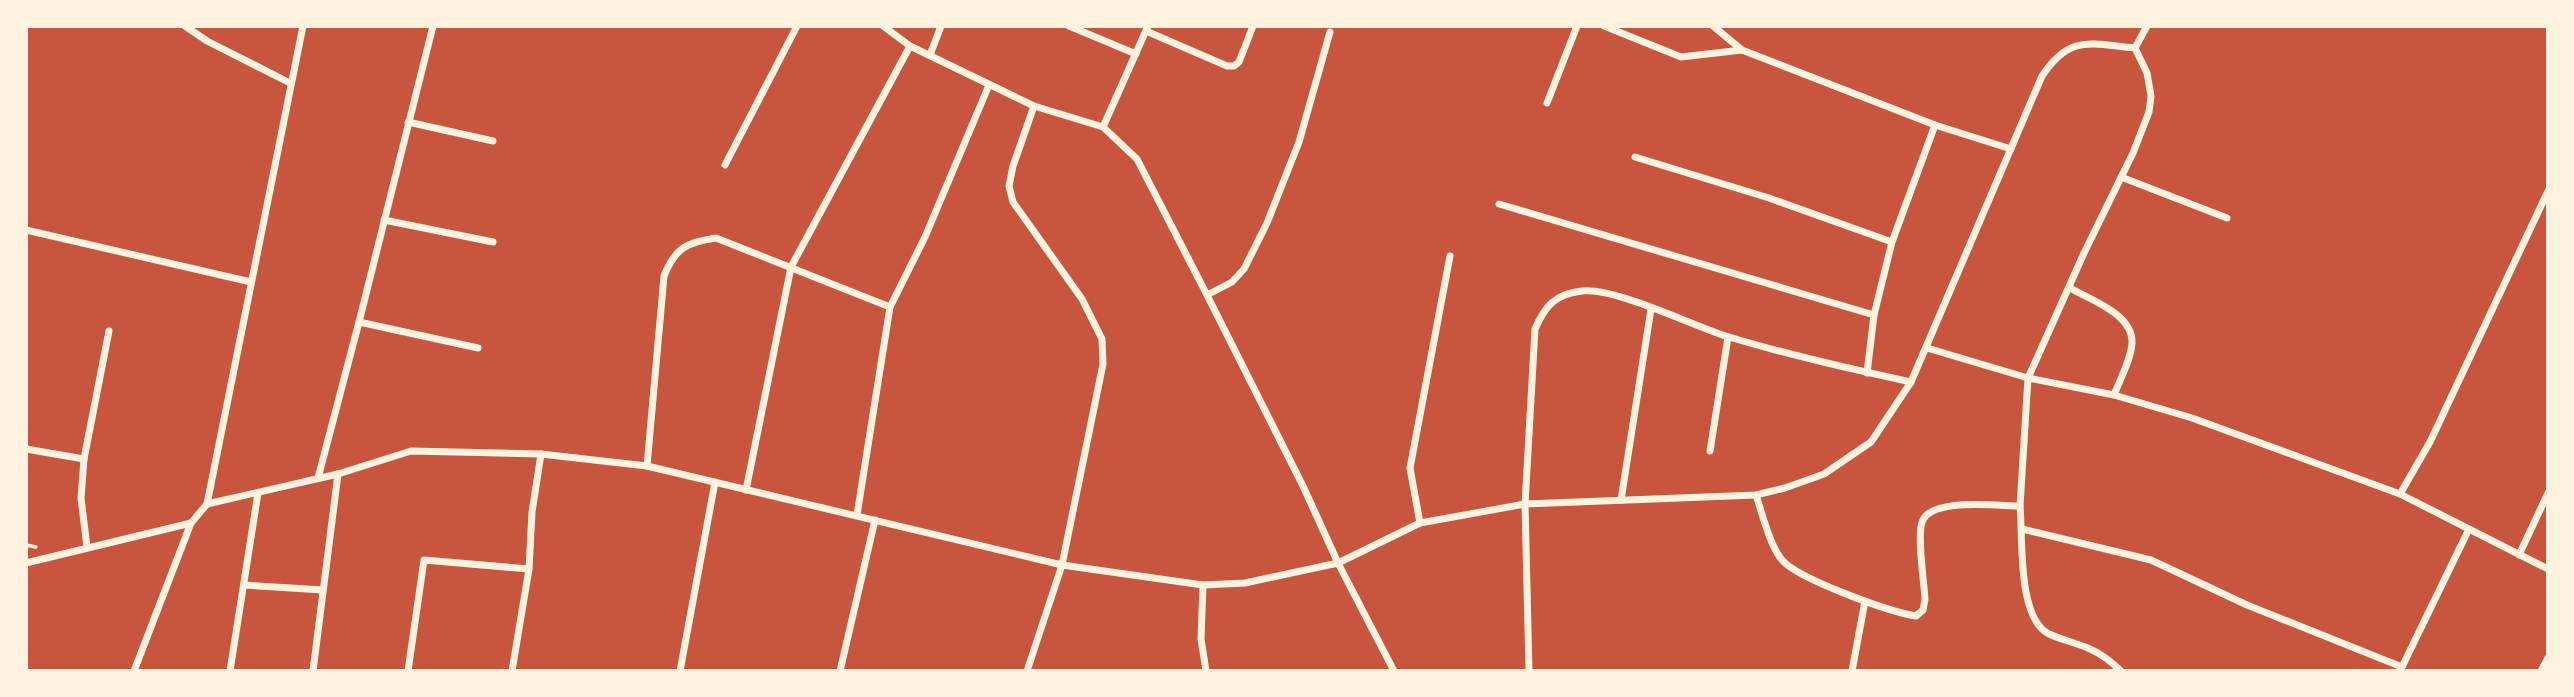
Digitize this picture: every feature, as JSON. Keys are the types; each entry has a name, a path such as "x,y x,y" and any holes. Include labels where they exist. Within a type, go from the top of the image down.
{"street":[{"path":"185,26 207,41 290,83"},
{"path":"134,671 191,523 207,504 303,26"},
{"path":"318,478 433,26"},
{"path":"725,165 797,26"},
{"path":"883,26 910,46 1034,106 1103,127 1137,159 1394,671"},
{"path":"930,55 941,26"},
{"path":"1069,26 1136,54"},
{"path":"1103,127 1147,29 1227,66 1234,66 1239,62 1254,26"},
{"path":"1547,103 1577,26"},
{"path":"1604,26 1681,57 1742,50"},
{"path":"1713,26 1742,50 1935,125 2011,149"},
{"path":"2135,48 2147,26"},
{"path":"1207,295 1232,282 1244,269 1267,223 1299,142 1330,32"},
{"path":"207,504 338,474 411,451 541,454 647,466 857,515 960,543 1062,565 1203,585 1245,583 1338,562 1420,523 1525,504 1756,495 1824,474 1871,442 1911,382 2042,76 2054,58 2065,49 2085,44 2135,48"},
{"path":"746,489 791,267 910,46"},
{"path":"2118,669 2104,656 2047,633 2036,622 2029,608 2025,582 2020,506 2028,378 2149,113 2151,96 2147,73 2135,48"},
{"path":"857,515 890,307 925,237 989,85"},
{"path":"1027,671 1062,565 1103,364 1102,339 1082,299 1013,202 1009,186 1013,166 1034,106"},
{"path":"408,122 494,141"},
{"path":"1867,373 1874,315 1892,242 1935,125"},
{"path":"1635,157 1769,198 1892,242"},
{"path":"2122,177 2227,218"},
{"path":"2400,494 2430,442 2548,191"},
{"path":"1499,204 1874,315"},
{"path":"384,220 493,243"},
{"path":"26,230 251,282"},
{"path":"647,466 664,276 672,256 700,240 716,238 890,307"},
{"path":"1420,523 1410,468 1450,256"},
{"path":"2070,288 2119,316 2131,331 2132,346 2114,395"},
{"path":"1529,671 1525,504 1535,329 1544,310 1560,296 1583,291 1610,294 1728,337 1911,382"},
{"path":"1621,500 1651,309"},
{"path":"359,322 478,348"},
{"path":"87,547 81,498 85,459 109,331"},
{"path":"1710,451 1728,337"},
{"path":"1927,348 2028,378 2114,395 2192,418 2400,494 2468,531 2548,569"},
{"path":"26,449 85,459"},
{"path":"512,671 529,569 532,512 541,454"},
{"path":"313,671 338,474"},
{"path":"680,671 715,482"},
{"path":"230,671 258,492"},
{"path":"2519,555 2548,493"},
{"path":"1756,495 1781,560 1796,572 1865,601 1916,616 1923,610 1922,521 1931,510 1943,506 2020,506"},
{"path":"840,671 875,520"},
{"path":"26,563 191,523"},
{"path":"2022,529 2151,560 2247,605 2401,669 2468,531"},
{"path":"408,671 424,561 529,569"},
{"path":"244,584 323,590"},
{"path":"1203,585 1201,639 1206,671"},
{"path":"1852,671 1865,601"},
{"path":"2541,671 2548,658"}]}
